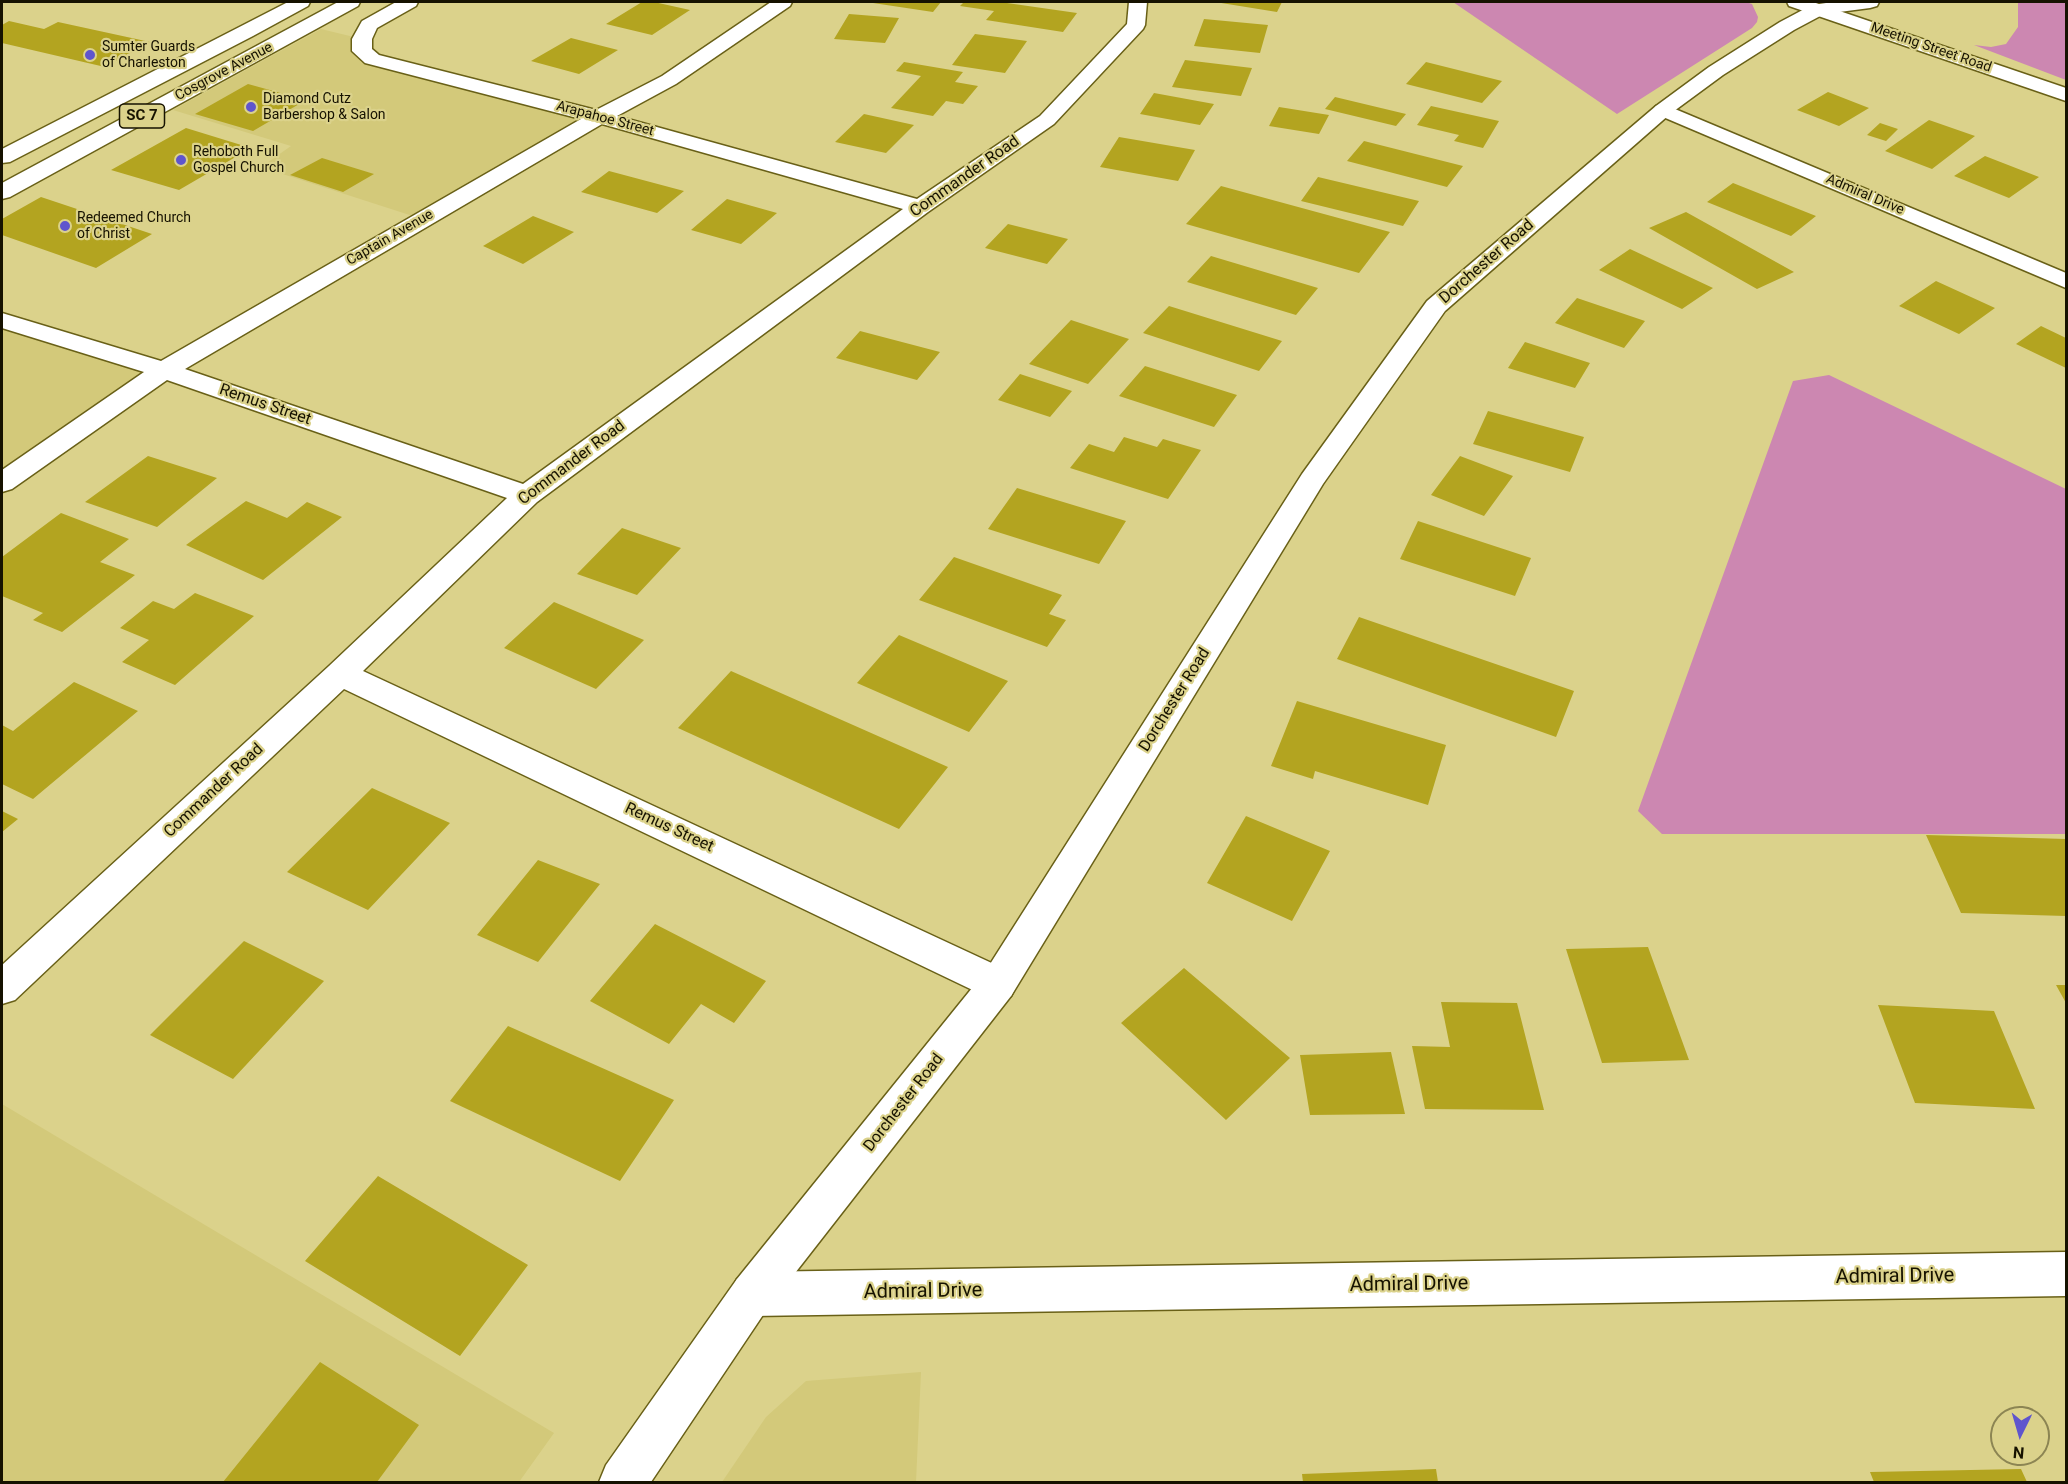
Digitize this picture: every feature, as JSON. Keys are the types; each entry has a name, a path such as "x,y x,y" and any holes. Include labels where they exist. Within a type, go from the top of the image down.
{"street":[{"name":"Cosgrove Avenue","path":"2,156 246,33 301,2"},
{"name":"Cosgrove Avenue","path":"2,192 351,2"},
{"name":"Arapahoe Street","path":"409,2 369,25 362,39 362,51 372,59 599,117 920,207"},
{"name":"Captain Avenue","path":"2,483 164,370 599,117 669,80 783,2"},
{"name":"Commander Road","path":"2,988 340,674 526,495 920,207 1047,120 1136,25 1138,2"},
{"name":"Dorchester Road","path":"623,1482 752,1294 998,984 1312,480 1436,306 1662,110 1716,71 1787,26 1813,4 1870,2"},
{"name":"Meeting Street Road","path":"1813,4 2067,95"},
{"name":"Admiral Drive","path":"1662,110 2067,281"},
{"name":"Remus Street","path":"2,320 164,370 526,495"},
{"name":"Remus Street","path":"340,674 998,984"},
{"name":"Admiral Drive","path":"752,1294 2067,1274"}],"shaded area":[{"path":"1453,2 1746,2 1752,4 1758,17 1752,28 1617,114"},
{"path":"2018,2 2066,2 2066,80 1974,45 1991,47 2006,44 2018,27"},
{"path":"321,29 362,39 362,51 599,117 422,219 261,167 291,146 173,110"},
{"path":"2,325 164,370 2,483"},
{"path":"1829,375 2066,489 2066,834 1662,834 1638,811 1793,381"},
{"path":"2,1104 554,1433 519,1482 2,1482"},
{"path":"921,1372 916,1482 722,1482 766,1417 806,1381"}],"building":[{"path":"642,2 654,2 690,10 652,35 606,24"},
{"path":"941,2 933,12 873,3"},
{"path":"964,2 1000,2 1077,13 1063,32 986,20 994,11 960,6"},
{"path":"1215,2 1282,2 1277,12"},
{"path":"849,14 899,18 885,43 834,39"},
{"path":"1204,19 1268,25 1260,53 1194,46"},
{"name":"Sumter Guards of Charleston","path":"9,21 44,29 58,22 150,42 105,67 2,43 2,25"},
{"path":"975,34 1027,41 1005,73 952,65"},
{"path":"571,38 618,50 579,74 531,61"},
{"path":"1185,60 1252,68 1241,96 1172,87"},
{"path":"904,62 963,72 955,82 978,86 963,104 946,101 933,116 891,108 921,76 896,71"},
{"path":"1426,62 1502,81 1482,103 1406,84"},
{"name":"Diamond Cutz Barbershop & Salon","path":"248,84 306,100 253,131 195,114"},
{"path":"1828,92 1869,108 1839,126 1797,110"},
{"path":"1154,93 1214,104 1200,125 1140,114"},
{"path":"1335,97 1406,114 1396,126 1325,109"},
{"path":"1431,106 1499,121 1483,148 1454,141 1459,135 1417,125"},
{"path":"1279,107 1329,115 1319,134 1269,126"},
{"path":"864,114 914,125 886,153 835,142"},
{"path":"1929,120 1975,136 1932,169 1885,151"},
{"path":"1880,123 1898,129 1886,141 1867,135"},
{"name":"Rehoboth Full Gospel Church","path":"186,128 251,148 179,190 111,170"},
{"path":"1119,137 1195,150 1178,181 1100,167"},
{"path":"1364,141 1463,166 1447,187 1347,161"},
{"path":"1985,156 2039,177 2009,198 1954,176"},
{"path":"322,158 374,174 343,192 290,175"},
{"path":"609,171 684,191 657,213 581,192"},
{"path":"1318,177 1419,201 1403,226 1301,201"},
{"path":"1733,183 1816,216 1791,236 1707,202"},
{"path":"1221,186 1390,232 1359,273 1186,224"},
{"name":"Redeemed Church of Christ","path":"41,197 152,234 96,268 2,235 2,219"},
{"path":"727,199 777,213 741,244 691,230"},
{"path":"1686,212 1794,272 1757,289 1649,228"},
{"path":"533,216 574,232 523,264 483,246"},
{"path":"1008,224 1068,239 1047,264 985,248"},
{"path":"1630,249 1713,288 1682,309 1599,270"},
{"path":"1211,256 1318,288 1296,315 1187,282"},
{"path":"1936,281 1995,308 1959,334 1899,306"},
{"path":"1577,298 1645,321 1624,348 1555,323"},
{"path":"1169,306 1282,341 1259,371 1143,333"},
{"path":"1071,320 1129,339 1088,384 1029,364"},
{"path":"2041,326 2066,338 2066,368 2016,344"},
{"path":"860,331 940,352 917,380 836,358"},
{"path":"1525,342 1590,363 1575,388 1508,368"},
{"path":"1145,366 1237,395 1214,427 1119,396"},
{"path":"1020,374 1072,391 1050,417 998,400"},
{"path":"1488,411 1584,437 1570,472 1473,444"},
{"path":"1124,437 1157,447 1163,439 1201,450 1168,499 1070,468 1089,444 1114,452"},
{"path":"148,456 217,478 157,527 85,502"},
{"path":"1460,456 1513,476 1484,516 1431,495"},
{"path":"1017,488 1126,521 1099,564 988,529"},
{"path":"246,501 287,518 307,502 342,517 263,580 186,545"},
{"path":"61,513 129,539 100,562 135,575 62,632 33,620 43,613 2,596 2,557"},
{"path":"1418,521 1531,558 1515,596 1400,559"},
{"path":"622,528 681,548 637,595 577,574"},
{"path":"954,557 1062,595 1049,614 1066,620 1047,647 919,600"},
{"path":"195,593 254,616 175,685 122,662 149,640 120,628 153,601 174,609"},
{"path":"554,602 644,640 596,689 504,648"},
{"path":"1359,617 1574,691 1556,737 1337,659"},
{"path":"899,635 1008,681 969,732 857,683"},
{"path":"731,671 948,767 899,829 678,728"},
{"path":"74,682 138,711 33,799 2,784 2,725 13,731"},
{"path":"1297,701 1446,745 1428,805 1315,771 1313,779 1271,766"},
{"path":"372,788 450,823 368,910 287,872"},
{"path":"2,811 18,819 2,832"},
{"path":"1246,816 1330,851 1292,921 1207,883"},
{"path":"1926,835 2066,839 2066,916 1961,913"},
{"path":"538,860 600,884 538,962 477,935"},
{"path":"655,924 766,981 734,1023 701,1004 669,1044 590,1001"},
{"path":"244,941 324,981 233,1079 150,1035"},
{"path":"1648,947 1689,1060 1602,1063 1566,949"},
{"path":"1184,968 1290,1058 1226,1120 1121,1023"},
{"path":"2056,985 2066,985 2066,1003"},
{"path":"1441,1002 1517,1003 1544,1110 1425,1109 1412,1046 1450,1047"},
{"path":"1878,1005 1994,1011 2035,1109 1915,1103"},
{"path":"508,1026 674,1100 620,1181 450,1101"},
{"path":"1391,1052 1405,1114 1310,1115 1300,1055"},
{"path":"378,1176 528,1265 460,1356 305,1261"},
{"path":"320,1362 419,1425 377,1482 223,1482"},
{"path":"1436,1469 1438,1482 1303,1482 1302,1474"},
{"path":"2021,1469 2027,1482 1874,1482 1870,1472"}],"place":[{"name":"Sumter Guards of Charleston","path":"90,55"},
{"name":"Diamond Cutz Barbershop & Salon","path":"251,107"},
{"name":"Rehoboth Full Gospel Church","path":"181,160"},
{"name":"Redeemed Church of Christ","path":"65,226"}]}
